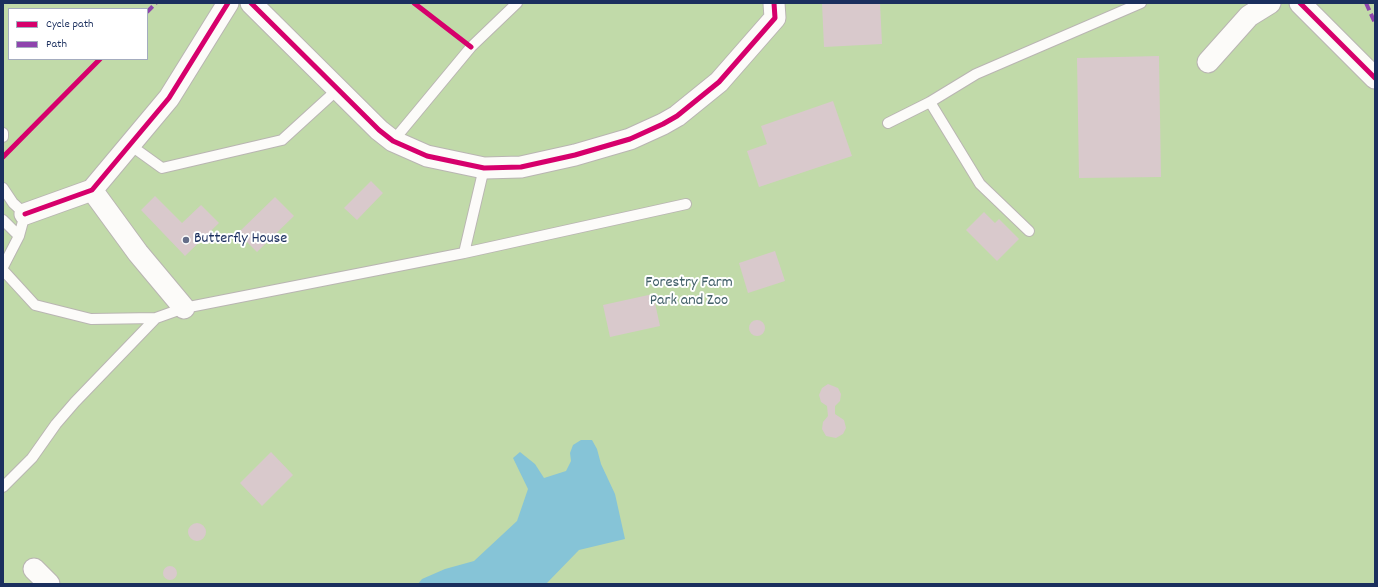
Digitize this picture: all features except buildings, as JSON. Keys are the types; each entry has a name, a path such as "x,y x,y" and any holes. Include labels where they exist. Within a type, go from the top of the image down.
{"street":[{"path":"25,214 92,190 169,98 228,3"},
{"path":"251,3 379,130 393,141 427,156 484,168 520,167 575,155 630,139 663,124 677,116 719,82 775,18 774,3"},
{"path":"1208,62 1249,16 1270,3"},
{"path":"1300,3 1375,78"},
{"path":"92,190 138,253 184,308"},
{"path":"34,569 49,584"}],"lane":[{"path":"393,141 471,47 517,3"},
{"path":"888,123 930,102 976,74 1141,3"},
{"path":"130,145 162,168 282,140 338,89"},
{"path":"930,102 980,184 1029,231"},
{"path":"464,253 484,168"},
{"path":"3,188 13,203 25,214 19,236 3,268 35,305 91,319 156,318 184,308 464,253 686,204"},
{"path":"3,220 19,236"},
{"path":"3,487 32,458 56,424 75,402 156,318"}],"green space":[{"name":"Forestry Farm Park and Zoo","path":"3,3 1375,3 1375,584 3,584"}],"water":[{"path":"581,440 592,440 597,449 601,464 615,494 625,539 579,550 546,584 418,584 422,579 445,569 474,561 517,521 528,489 513,458 520,452 535,464 544,478 566,471 571,461 570,453 573,445"}],"marked path":[{"path":"148,11 156,3"},
{"path":"1366,3 1375,23"}],"cycle path":[{"path":"25,214 92,190 169,98 228,3"},
{"path":"251,3 379,130 393,141 427,156 484,168 521,167 575,155 630,139 663,124 677,116 719,82 775,18 774,3"},
{"path":"414,3 471,47"},
{"path":"1300,3 1375,78"},
{"path":"3,157 99,60"}],"place":[{"name":"Butterfly House","path":"186,240"}]}
